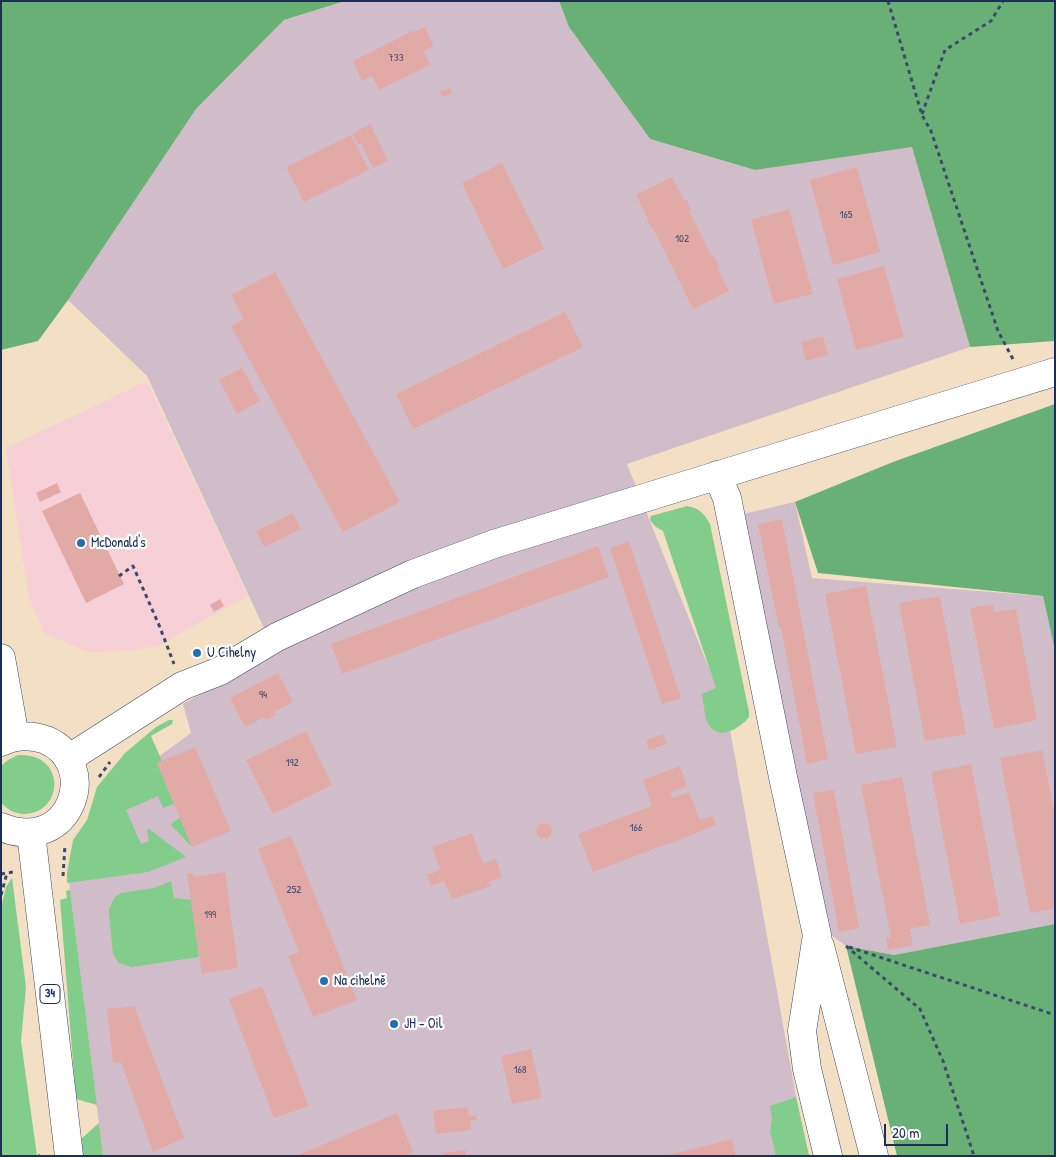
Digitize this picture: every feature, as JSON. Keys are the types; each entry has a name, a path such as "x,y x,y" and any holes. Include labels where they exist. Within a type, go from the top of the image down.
{"street":[{"path":"68,759 182,686 220,671 277,637 413,574 494,544 717,474 1055,372"},
{"path":"717,474 726,498 783,778 818,935 874,1156"},
{"path":"1,658 8,739 27,736 39,737 60,749 68,759 73,772 75,786 72,800 66,812 57,823 44,830 31,833 15,832 1,826"},
{"name":"34","path":"31,833 69,1156"},
{"path":"818,935 802,1031 807,1069 828,1156"}],"path":[{"path":"888,1 922,115 931,131 998,331 1025,382"},
{"path":"922,115 945,50 990,20 1003,1"},
{"path":"119,576 133,566 159,625 182,686"},
{"path":"96,781 111,761"},
{"path":"62,864 66,839"},
{"path":"1,874 7,873 1,895"},
{"path":"818,935 846,946 1055,1014"},
{"path":"846,946 920,1009 943,1061 974,1156"}],"shaded area":[{"name":"U Cihelny","path":"345,1 559,1 569,27 650,139 755,170 912,146 970,347 627,464 727,713 796,1097 809,1156 103,1156 69,882 104,797 191,733 183,704 275,652 147,376 68,300 196,109 284,20"},
{"path":"147,381 248,596 158,646 126,651 89,652 45,634 29,598 6,448"},
{"path":"795,502 812,578 1043,596 1055,651 1055,924 894,955 846,946 828,933 743,514"}],"green space":[{"path":"1,1 345,1 284,20 196,109 68,300 38,341 1,350"},
{"path":"559,1 1055,1 1055,341 970,347 912,147 755,170 650,139 569,27"},
{"path":"1055,404 1055,651 1043,596 818,573 795,502 893,462"},
{"path":"687,506 701,512 710,524 749,712 749,717 737,728 721,733 711,728 707,721 702,694 716,688 663,531 650,520 651,516"},
{"path":"169,720 173,720 172,724 151,736 162,761 157,763 174,804 163,808 158,796 126,810 141,844 149,841 147,830 149,829 186,857 148,872 67,883 73,840 87,820 97,787 125,753 156,727"},
{"path":"18,755 34,757 45,763 52,772 54,783 53,794 47,804 37,811 24,814 8,809 1,802 1,766"},
{"path":"180,818 192,847 171,825"},
{"path":"12,878 26,987 21,1041 37,1156 1,1156 1,908 6,887"},
{"path":"171,881 174,898 191,900 199,957 132,967 119,963 113,954 109,916 109,909 115,897 121,893 154,888"},
{"path":"70,890 97,1105 76,1099 60,900 67,898 66,891"},
{"path":"1055,924 1055,1156 897,1156 846,946 894,955"},
{"path":"796,1097 809,1156 776,1156 770,1131 772,1119 770,1106"},
{"path":"99,1123 103,1156 82,1156 80,1140"}],"building":[{"path":"425,27 434,46 423,51 430,65 379,90 372,76 362,81 353,61 414,30 414,32"},
{"path":"450,88 452,93 442,97 440,92"},
{"path":"370,124 388,161 373,168 361,144 358,145 352,134"},
{"path":"351,135 369,170 304,202 286,167"},
{"path":"502,163 544,249 503,269 462,183"},
{"path":"857,167 880,252 833,265 810,180"},
{"path":"672,177 684,200 686,199 691,210 689,211 712,257 714,256 720,267 717,268 729,291 693,309 636,195"},
{"path":"789,209 813,294 774,304 751,220"},
{"path":"884,266 904,337 856,350 837,279"},
{"path":"275,272 400,502 343,532 231,326 244,319 231,295"},
{"path":"565,312 583,347 413,429 396,394"},
{"path":"823,336 828,355 806,361 801,342"},
{"path":"242,368 260,401 237,414 219,380"},
{"path":"57,483 61,492 40,502 36,493"},
{"name":"McDonald's","path":"80,493 124,584 86,603 42,511"},
{"path":"293,513 301,529 264,547 256,531"},
{"path":"782,519 828,759 807,764 781,627 779,628 758,524"},
{"path":"629,541 681,698 662,704 610,548"},
{"path":"598,546 609,577 342,674 331,644"},
{"path":"866,586 897,747 856,754 825,594"},
{"path":"940,596 966,734 925,741 899,603"},
{"path":"220,599 224,606 214,612 210,605"},
{"path":"993,604 994,612 1016,609 1037,720 994,729 970,608"},
{"path":"278,673 293,702 274,712 276,715 266,720 264,717 245,727 230,698"},
{"path":"306,731 332,785 273,814 246,760"},
{"path":"663,734 667,744 649,750 646,740"},
{"path":"195,747 231,831 192,847 157,763"},
{"path":"1042,750 1055,816 1055,909 1030,913 1000,758"},
{"path":"971,764 1000,916 960,924 931,772"},
{"path":"680,766 687,786 670,793 672,798 689,792 700,820 712,816 716,825 593,872 578,834 652,806 643,780"},
{"path":"902,777 930,925 910,929 913,945 888,950 886,938 891,937 861,785"},
{"path":"834,790 859,928 839,932 813,793"},
{"path":"544,823 550,825 552,831 550,837 544,839 538,837 536,831 538,825"},
{"path":"472,833 483,864 496,859 502,877 489,882 491,886 452,899 444,881 431,886 427,875 440,870 432,847"},
{"path":"291,836 357,1000 313,1017 288,956 299,952 258,849"},
{"path":"225,872 238,968 202,974 187,874 193,873 194,877"},
{"path":"262,986 309,1106 274,1118 229,999"},
{"path":"134,1006 184,1138 153,1152 121,1062 113,1063 107,1009"},
{"path":"531,1049 542,1098 512,1104 501,1056"},
{"path":"468,1107 469,1116 476,1115 477,1120 470,1121 471,1130 436,1134 433,1111"},
{"path":"397,1113 413,1152 405,1156 296,1156"},
{"path":"732,1139 736,1156 669,1156 669,1155"},
{"path":"466,1150 466,1156 443,1156 442,1153"}],"place":[{"name":"McDonald's","path":"81,543"},
{"name":"U Cihelny","path":"197,653"},
{"name":"Na cihelně","path":"324,981"},
{"name":"JH - Oil","path":"394,1024"}]}
